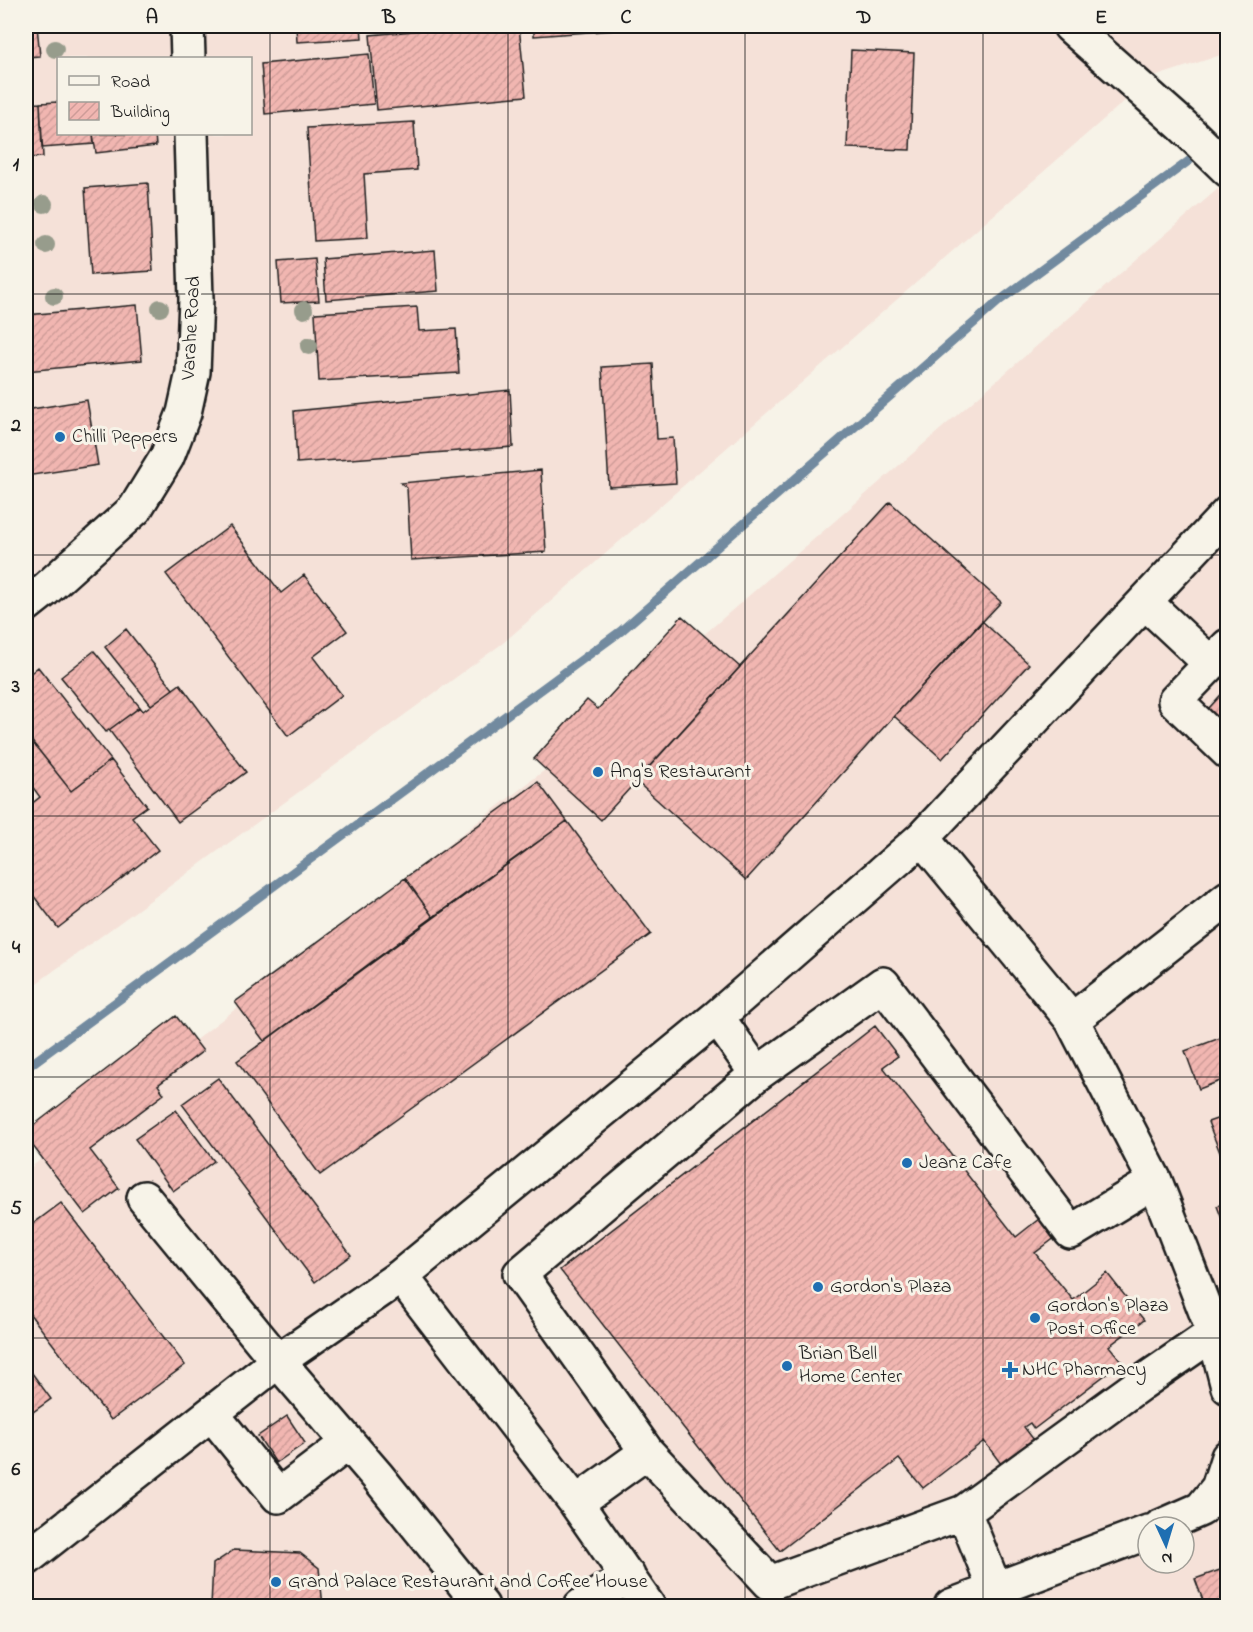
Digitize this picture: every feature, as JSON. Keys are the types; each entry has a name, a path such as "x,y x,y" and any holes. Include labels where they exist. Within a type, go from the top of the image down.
{"street":[{"path":"187,26 188,57"},
{"path":"1070,26 1183,126 1227,170"},
{"name":"Varahe Road","path":"26,605 135,509 167,457 184,413 193,372 196,299 191,135"},
{"path":"26,1559 278,1361 401,1276 717,1017 922,838 1227,513"},
{"path":"1145,602 1219,655 1175,701 1227,752"},
{"path":"922,838 1072,1020 1155,1181 1214,1334 1227,1386"},
{"path":"1072,1020 1227,898"},
{"path":"1155,1181 1071,1232 884,984 757,1074 520,1274 647,1452 770,1583 964,1512 1140,1384 1214,1334"},
{"path":"717,1017 757,1074"},
{"path":"144,1198 278,1361 378,1477 482,1606"},
{"path":"401,1276 576,1503 648,1606"},
{"path":"212,1414 278,1496 348,1443"},
{"path":"576,1503 647,1452"},
{"path":"1187,1515 1201,1509 1223,1489 1227,1457"},
{"path":"964,1512 995,1589"},
{"path":"951,1606 1136,1536"},
{"path":"581,1606 628,1576"}],"shaded area":[{"path":"26,26 1227,26 1227,53 1151,78 503,643 26,991"},
{"path":"1227,184 1227,1606 26,1606 26,1171 572,749 1220,187"}],"building":[{"path":"26,26 37,26 40,56 26,57"},
{"path":"296,26 361,26 362,38 297,42"},
{"path":"468,26 519,26 526,96 377,110 370,35"},
{"path":"534,26 673,26 534,36"},
{"path":"851,50 914,53 910,150 847,148"},
{"path":"369,54 374,104 265,114 261,64"},
{"path":"57,102 57,135 93,135 94,144 42,148 40,103"},
{"path":"40,103 43,157 26,158 26,104"},
{"path":"414,122 417,170 364,174 368,238 314,241 307,128"},
{"path":"93,135 155,135 156,146 96,153"},
{"path":"148,183 153,271 91,275 85,188"},
{"path":"435,250 438,291 326,300 323,259"},
{"path":"315,259 319,301 281,303 278,262"},
{"path":"137,305 142,360 26,371 26,315"},
{"path":"417,307 419,331 456,329 459,373 319,381 315,313"},
{"path":"653,364 657,439 673,438 676,483 609,487 602,367"},
{"path":"510,390 513,447 297,463 294,411"},
{"name":"Chilli Peppers","path":"87,400 98,465 26,476 26,410"},
{"path":"541,470 546,552 411,560 407,488 401,483"},
{"path":"890,502 1001,602 746,880 636,781"},
{"path":"230,526 281,593 304,575 347,631 313,657 342,695 288,736 166,574"},
{"path":"682,616 740,667 601,820 534,759 587,700 598,709"},
{"path":"982,621 1029,664 942,759 894,716"},
{"path":"126,629 173,689 151,705 105,647"},
{"path":"94,651 140,707 106,732 61,677"},
{"path":"38,667 111,760 71,791 26,734 26,677"},
{"path":"180,684 246,772 178,822 109,730 140,707 143,711"},
{"path":"1228,687 1228,742 1200,718"},
{"path":"29,738 71,791 111,760 147,806 132,817 158,850 58,928 26,886 26,808 40,797 26,778 26,740"},
{"path":"538,782 567,821 433,917 405,878"},
{"path":"567,821 651,934 320,1175 237,1061"},
{"path":"405,878 433,917 264,1041 235,1002"},
{"path":"176,1016 203,1051 158,1085 164,1094 90,1150 119,1188 85,1214 26,1137 26,1131"},
{"name":"Gordon's Plaza","path":"875,1026 898,1056 883,1067 1016,1237 1044,1215 1060,1234 1035,1253 1073,1300 1107,1273 1144,1320 1109,1346 1122,1362 1034,1429 1030,1423 1024,1427 1034,1440 1001,1464 984,1441 923,1488 899,1459 780,1551 560,1270"},
{"path":"1228,1035 1228,1078 1199,1089 1185,1051"},
{"path":"218,1078 351,1255 315,1282 182,1104"},
{"path":"176,1110 214,1161 173,1191 135,1139"},
{"path":"1228,1115 1228,1173 1208,1122"},
{"path":"1228,1202 1228,1235 1217,1206"},
{"path":"61,1203 185,1365 111,1420 26,1309 26,1229"},
{"path":"1228,1293 1228,1320 1218,1297"},
{"path":"26,1365 51,1399 26,1417"},
{"path":"287,1416 305,1443 276,1463 258,1436"},
{"path":"234,1550 300,1553 319,1568 323,1606 211,1606 213,1564"},
{"path":"234,1550 300,1553 319,1568 323,1606 211,1606 213,1564"},
{"path":"1228,1567 1228,1606 1205,1606 1195,1579"}],"waterway":[{"path":"26,1068 621,631 999,301 1228,132"}],"place":[{"name":"Chilli Peppers","path":"60,437"},
{"name":"Ang's Restaurant","path":"598,772"},
{"name":"Jeanz Cafe","path":"907,1163"},
{"name":"Gordon's Plaza","path":"818,1287"},
{"name":"Gordon's Plaza Post Office","path":"1035,1318"},
{"name":"Brian Bell Home Center","path":"787,1366"},
{"name":"NHC Pharmacy","path":"1010,1370"},
{"name":"Grand Palace Restaurant and Coffee House","path":"276,1582"}]}
